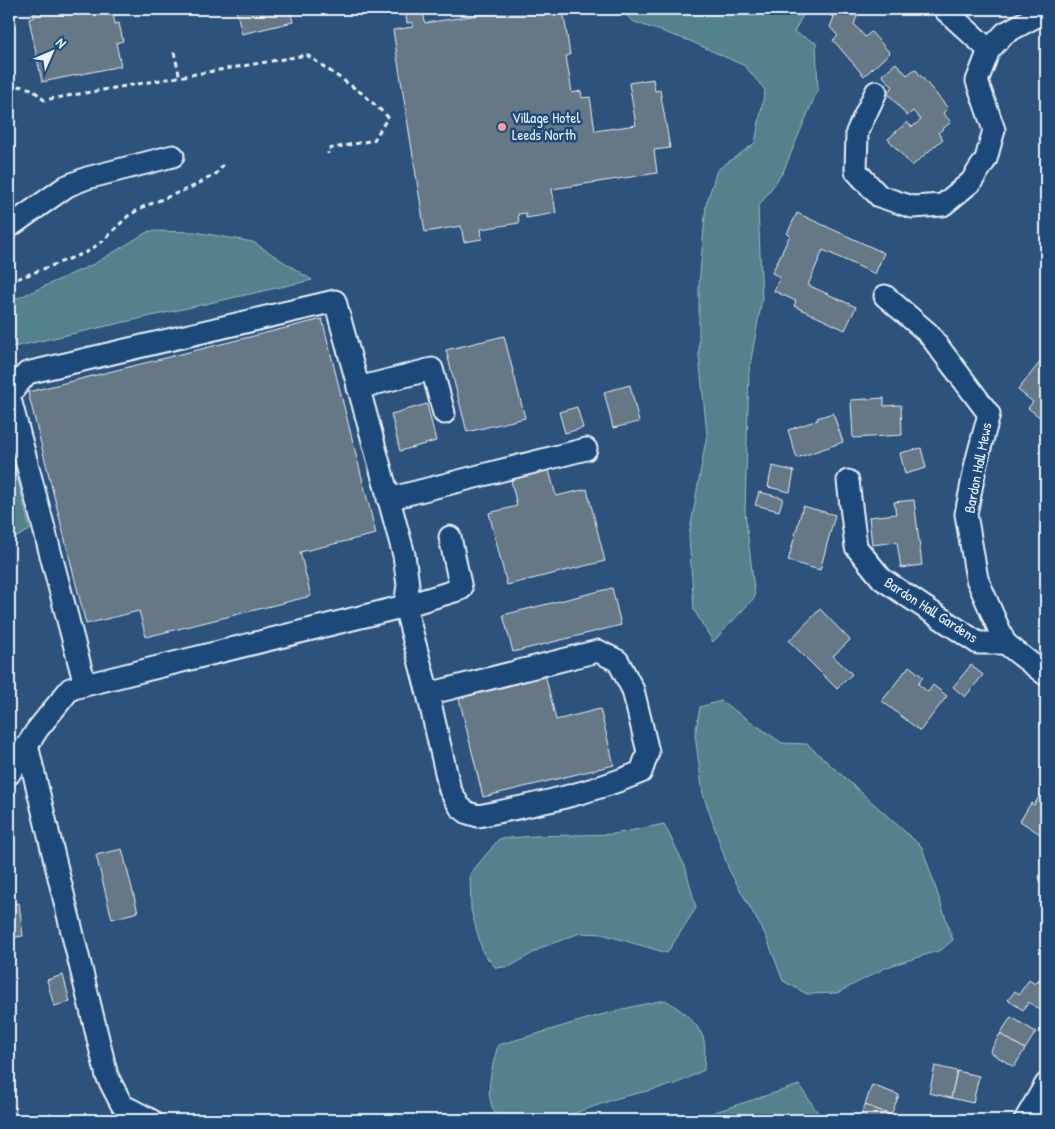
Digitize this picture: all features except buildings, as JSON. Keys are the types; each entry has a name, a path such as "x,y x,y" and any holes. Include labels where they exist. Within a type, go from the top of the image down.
{"street":[{"path":"944,10 989,50"},
{"path":"876,92 857,132 856,171 879,196 912,207 943,205 971,182 986,159 994,130 977,80 989,50 1005,33 1046,11"},
{"path":"9,227 68,186 87,178 173,156"},
{"name":"Bardon Hall Mews","path":"885,296 928,333 989,414 966,514 977,579 1005,643"},
{"path":"85,685 9,395 27,373 335,301 404,555 408,585 405,606 450,790 460,807 478,816 544,803 615,783 640,772 648,752 633,690 618,661 598,651 428,694"},
{"path":"358,388 432,369 444,413"},
{"path":"388,499 586,449"},
{"name":"Bardon Hall Gardens","path":"848,481 856,547 882,579 978,643 1005,643"},
{"path":"9,774 37,730 70,689 405,606 461,588 450,537"},
{"path":"1005,643 1046,675"},
{"path":"27,745 107,1076 122,1105 151,1120"},
{"path":"1025,1120 1046,1084"}],"path":[{"path":"174,52 180,78"},
{"path":"9,84 32,89 44,100 307,55 363,94 388,117 374,140 328,149 328,154"},
{"path":"9,282 87,252 102,241 128,216 143,207 172,197 216,174 223,165"}],"green space":[{"path":"619,9 806,9 794,32 816,43 818,89 783,172 758,207 762,299 749,371 745,512 755,597 713,642 694,610 689,536 707,434 699,356 699,285 706,205 717,170 755,143 765,90 745,66 690,41 634,22"},
{"path":"149,231 195,232 253,242 312,280 9,348 9,302 94,264"},
{"path":"9,444 30,530 11,540 9,533"},
{"path":"721,701 782,743 807,744 922,847 953,940 941,950 887,967 837,993 807,994 783,981 766,936 729,870 703,794 695,735 700,707"},
{"path":"664,824 685,866 696,908 667,953 602,934 580,933 543,947 511,966 496,968 483,953 471,910 470,874 499,839 614,834"},
{"path":"665,1000 686,1015 702,1035 705,1052 704,1070 676,1084 618,1098 558,1119 500,1120 494,1112 489,1093 491,1074 498,1045 602,1015"},
{"path":"799,1085 823,1120 690,1120"}],"place":[{"name":"Village Hotel Leeds North","path":"502,127"}]}
